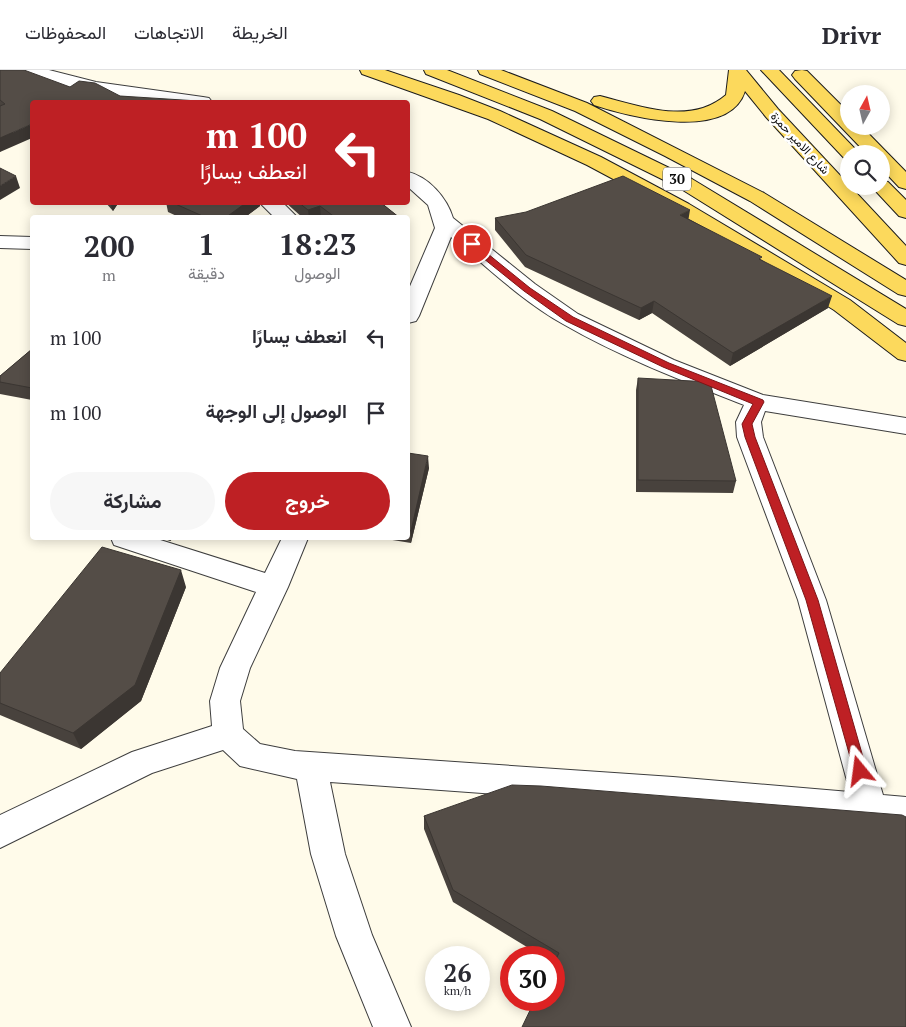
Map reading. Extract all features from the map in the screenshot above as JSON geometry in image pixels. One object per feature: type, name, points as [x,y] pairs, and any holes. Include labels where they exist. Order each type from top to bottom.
[{"type":"main road","points":[[368,70],[486,112],[594,161],[682,208],[842,305],[906,354]]},
{"type":"main road","name":"30","points":[[432,70],[546,115],[684,183],[906,318]]},
{"type":"main road","name":"30","points":[[486,70],[581,107],[672,152],[757,197],[906,289]]},
{"type":"main road","points":[[520,70],[604,103],[639,114],[665,117],[686,117],[707,113],[726,106],[735,96],[737,71]]},
{"type":"main road","name":"شارع الامير حمزة","points":[[769,70],[842,145]]},
{"type":"main road","points":[[796,70],[840,115]]},
{"type":"main road","name":"شارع الامير حمزة","points":[[737,71],[772,113],[906,259]]},
{"type":"main road","points":[[860,135],[870,145]]},
{"type":"main road","points":[[890,166],[906,183]]},
{"type":"main road","points":[[890,195],[906,212]]},
{"type":"street","points":[[32,70],[67,82],[138,95],[184,100]]},
{"type":"street","points":[[410,180],[436,200],[443,213],[445,228],[410,311]]},
{"type":"street","points":[[273,205],[285,215]]},
{"type":"street","points":[[444,221],[527,290],[570,319],[666,365],[759,402],[906,426]]},
{"type":"street","points":[[0,242],[30,243]]},
{"type":"street","points":[[759,402],[750,415],[747,424],[750,437],[812,600],[871,809]]},
{"type":"street","points":[[130,540],[274,587]]},
{"type":"street","points":[[294,540],[235,668],[225,701],[228,735],[251,756],[295,765],[673,792],[906,812]]},
{"type":"street","points":[[0,832],[143,762],[228,735]]},
{"type":"street","points":[[310,766],[328,854],[351,927],[392,1027]]},
{"type":"building","points":[[0,70],[24,70],[70,87],[79,81],[95,83],[120,96],[183,100],[30,100],[30,125],[0,138],[0,106],[5,104],[0,100]]},
{"type":"building","points":[[0,168],[16,176],[0,186]]},
{"type":"building","points":[[623,176],[690,210],[680,215],[762,257],[759,259],[832,296],[733,353],[654,301],[641,308],[526,255],[495,218],[526,212]]},
{"type":"building","points":[[178,205],[243,205],[229,215],[200,215]]},
{"type":"building","points":[[302,205],[384,205],[396,215],[332,215],[320,206],[308,210]]},
{"type":"building","points":[[30,351],[30,388],[0,382],[0,376]]},
{"type":"building","points":[[638,378],[710,382],[736,481],[638,480]]},
{"type":"building","points":[[410,453],[428,456],[410,531]]},
{"type":"building","points":[[102,547],[181,570],[135,685],[73,733],[0,703],[0,673]]},
{"type":"building","points":[[512,785],[902,815],[906,817],[906,1027],[522,1027],[530,1011],[565,1011],[565,946],[547,946],[453,890],[424,816]]},
{"type":"route","points":[[472,244],[527,290],[570,319],[666,365],[759,402],[750,415],[747,424],[750,437],[812,600],[860,771]]}]
